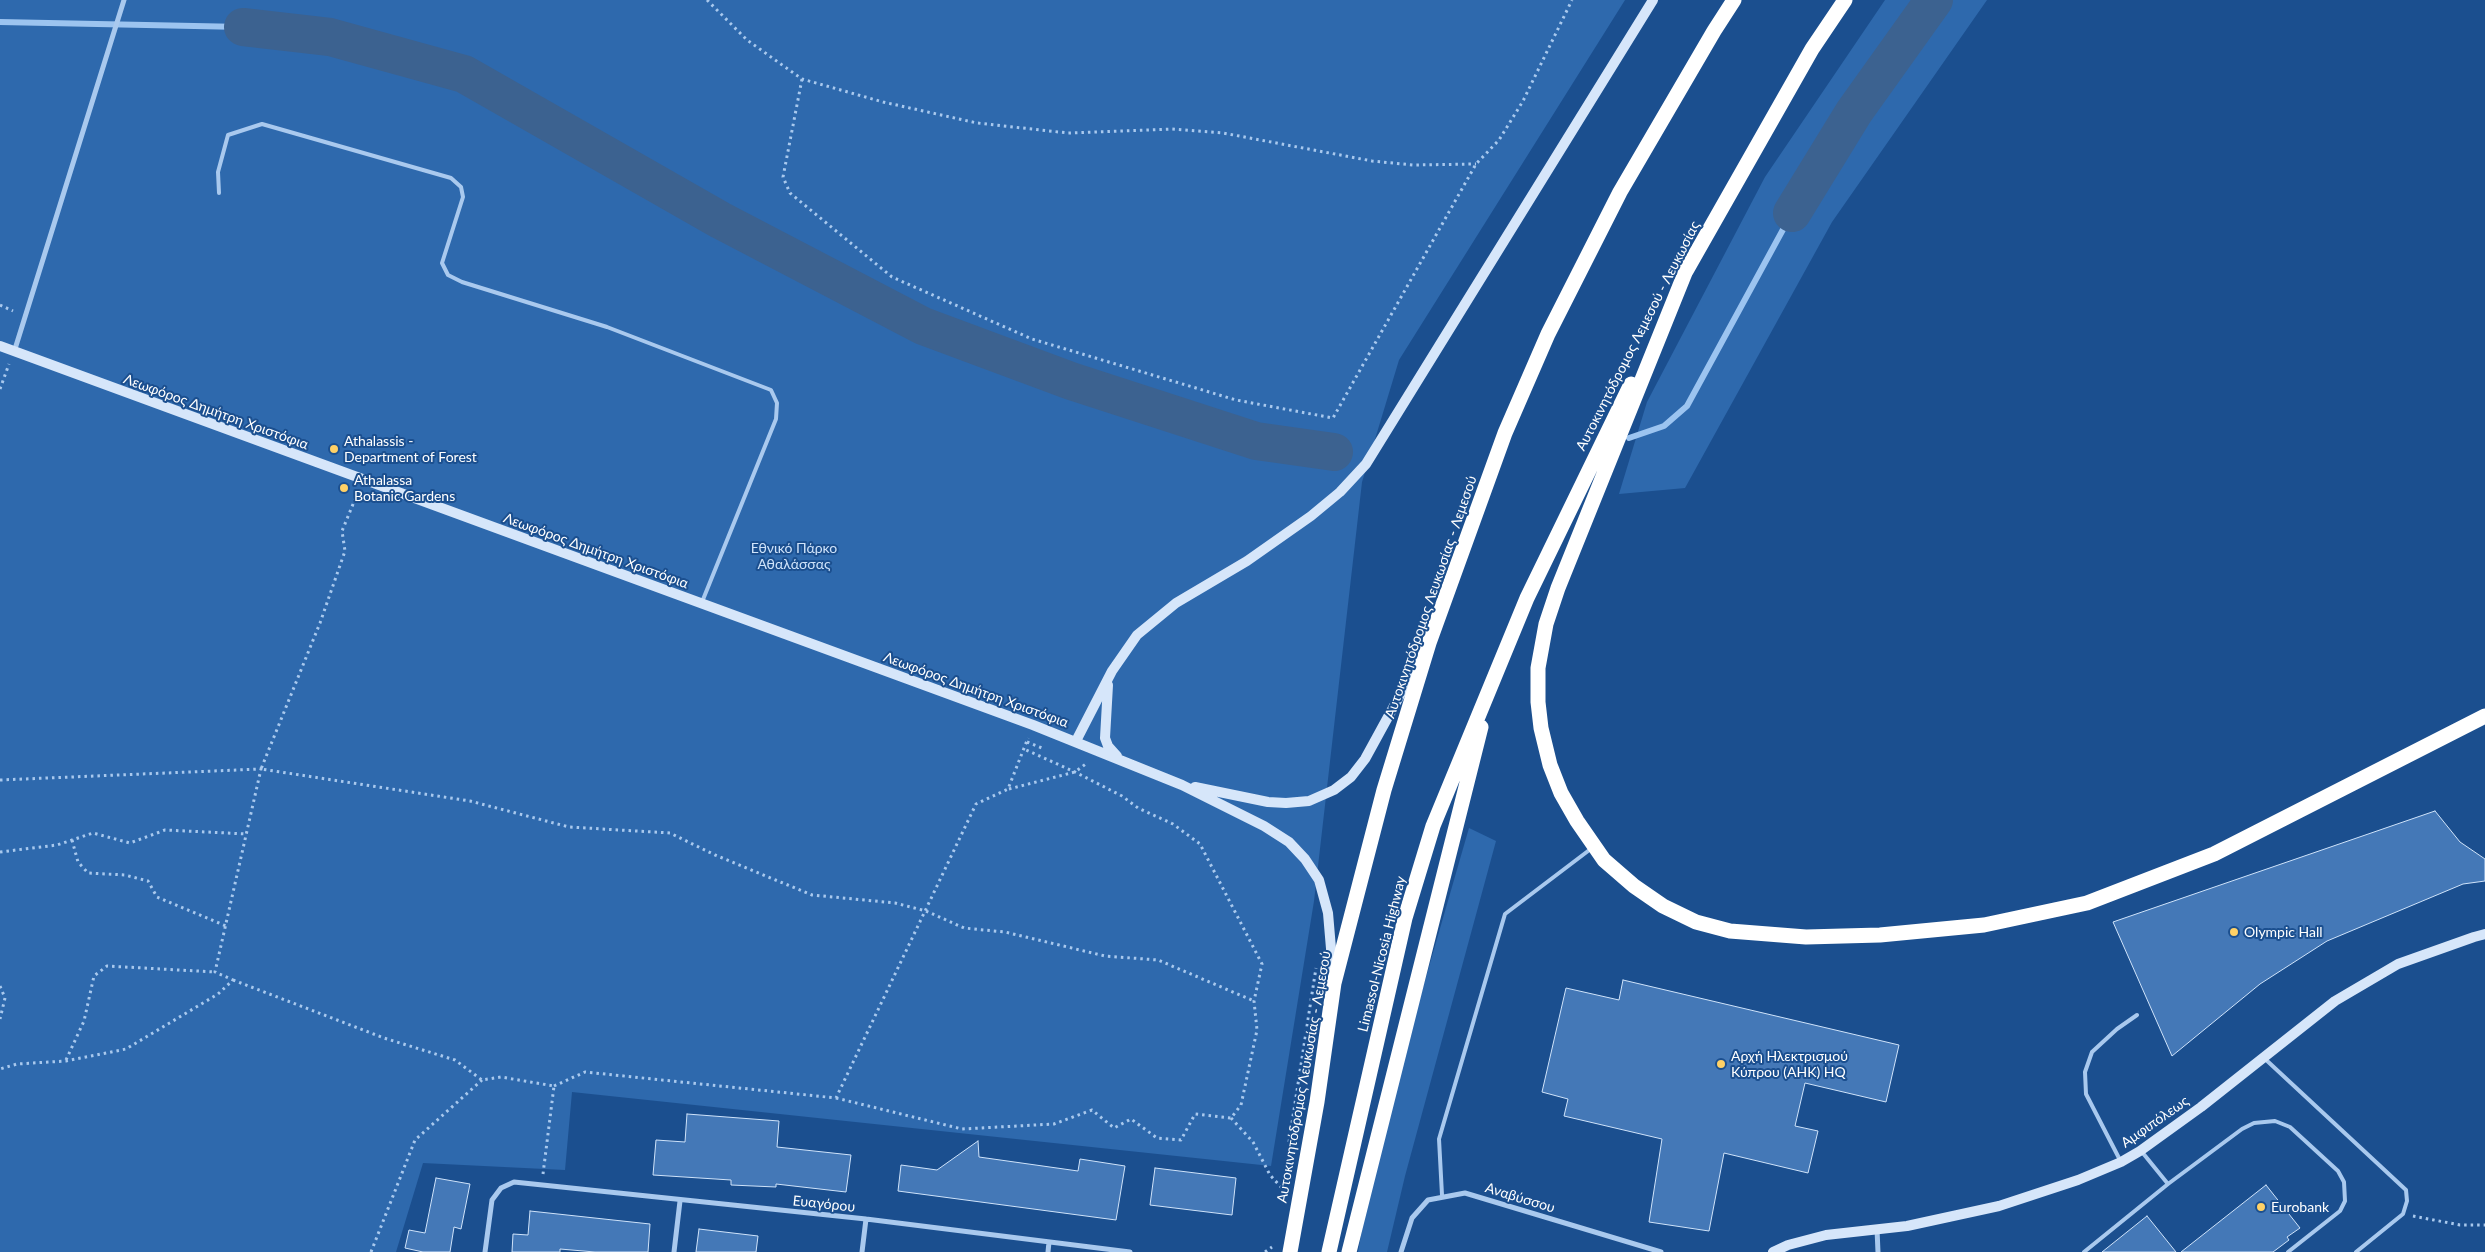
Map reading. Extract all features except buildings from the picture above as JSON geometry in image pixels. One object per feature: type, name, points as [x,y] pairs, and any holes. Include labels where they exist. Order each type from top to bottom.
[{"type":"highway","name":"Αυτοκινητόδρομος Λευκωσίας - Λεμεσού","points":[[1290,1252],[1317,1102],[1334,983],[1384,790],[1429,643],[1505,433],[1548,334],[1620,192],[1714,30],[1734,0]]},
{"type":"highway","name":"Αυτοκινητόδρομος Λεμεσού - Λευκωσίας","points":[[1495,673],[1527,598],[1689,264],[1812,49],[1845,0]]},
{"type":"highway","points":[[1689,264],[1558,588],[1546,624],[1538,668],[1538,702],[1550,765],[1565,800],[1604,860],[1634,886],[1663,906],[1696,922],[1730,932],[1806,938],[1880,936],[1984,925],[2087,903],[2214,854],[2485,716]]},
{"type":"highway","points":[[1349,1252],[1495,673]]},
{"type":"highway","name":"Limassol-Nicosia Highway","points":[[1329,1252],[1404,918],[1433,826],[1495,673]]},
{"type":"main road","points":[[1076,741],[1108,679],[1124,652],[1137,636],[1176,603],[1247,561],[1311,516],[1340,492],[1366,464],[1653,0]]},
{"type":"main road","name":"Λεωφόρος Δημήτρη Χριστόφια","points":[[0,346],[1033,725],[1182,785],[1264,826],[1289,842],[1306,859],[1319,880],[1328,913],[1334,983]]},
{"type":"main road","name":"Λεωφόρος Δημήτρη Χριστόφια","points":[[1182,785],[1268,802],[1286,803],[1309,801],[1334,790],[1350,777],[1365,759],[1429,643]]},
{"type":"main road","points":[[1108,679],[1105,738],[1108,746],[1124,761]]},
{"type":"main road","name":"Αμφιπόλεως","points":[[1773,1252],[1788,1245],[1826,1235],[1907,1226],[1998,1206],[2078,1180],[2121,1162],[2140,1151],[2264,1058],[2335,1001],[2398,964],[2474,936],[2485,934]]},
{"type":"street","points":[[14,350],[124,0]]},
{"type":"street","name":"Ευαγόρου","points":[[485,1252],[492,1200],[501,1188],[514,1182],[866,1220],[1130,1252]]},
{"type":"street","name":"Αναβύσσου","points":[[1401,1252],[1412,1218],[1428,1200],[1465,1193],[1662,1252]]},
{"type":"street","points":[[674,1252],[680,1201]]},
{"type":"street","points":[[862,1252],[866,1220]]},
{"type":"street","points":[[1876,1229],[1878,1252]]},
{"type":"street","points":[[1048,1252],[1050,1242]]},
{"type":"lane","points":[[219,192],[218,172],[228,135],[262,124],[452,178],[461,187],[463,197],[442,263],[448,275],[462,282],[607,327],[771,390],[777,403],[776,419],[702,604]]},
{"type":"lane","points":[[1442,1196],[1439,1139],[1505,914],[1594,847]]},
{"type":"lane","points":[[2121,1162],[2086,1094],[2085,1072],[2092,1052],[2117,1029],[2138,1015]]},
{"type":"lane","points":[[2264,1058],[2406,1190],[2407,1201],[2403,1214],[2356,1252]]},
{"type":"lane","points":[[2084,1252],[2168,1184],[2254,1123],[2275,1121],[2290,1127],[2338,1171],[2344,1182],[2345,1201],[2340,1211],[2288,1252]]},
{"type":"lane","points":[[2140,1151],[2168,1184]]},
{"type":"path","points":[[706,0],[747,40],[802,78],[883,102],[977,123],[1068,133],[1172,129],[1224,132],[1372,161],[1413,165],[1476,164]]},
{"type":"path","points":[[802,78],[783,177],[790,193],[892,277],[1032,339],[1236,400],[1333,418],[1476,164],[1499,140],[1523,101],[1572,0]]},
{"type":"path","points":[[0,389],[14,350]]},
{"type":"path","points":[[216,972],[261,769],[320,623],[345,551],[342,531],[363,480]]},
{"type":"path","points":[[1008,789],[1033,725]]},
{"type":"path","points":[[1027,742],[1044,748]]},
{"type":"path","points":[[1024,749],[1122,796],[1138,808],[1173,824],[1200,844],[1262,964],[1254,1001],[1257,1030],[1241,1105],[1231,1118]]},
{"type":"path","points":[[836,1098],[976,804],[1008,789],[1075,772],[1103,752]]},
{"type":"path","points":[[1078,761],[1095,767]]},
{"type":"path","points":[[0,780],[261,769],[470,801],[569,828],[670,833],[715,855],[812,895],[895,903],[926,911],[964,928],[1005,932],[1105,956],[1158,960],[1254,1001]]},
{"type":"path","points":[[0,852],[57,845],[93,833],[130,843],[165,830],[247,834]]},
{"type":"path","points":[[72,840],[78,862],[88,873],[125,875],[148,881],[157,897],[226,926]]},
{"type":"path","points":[[1291,1132],[1316,964]]},
{"type":"path","points":[[66,1061],[84,1021],[94,976],[108,966],[216,972],[384,1038],[455,1060],[482,1080]]},
{"type":"path","points":[[0,1069],[17,1064],[66,1061],[126,1048],[218,994],[233,980]]},
{"type":"path","points":[[0,986],[4,998],[0,1019]]},
{"type":"path","points":[[371,1252],[415,1140],[482,1080],[502,1077],[554,1086],[585,1072],[836,1098],[962,1129],[1054,1124],[1092,1110],[1114,1128],[1131,1119],[1157,1138],[1182,1140],[1195,1114],[1231,1118],[1253,1142],[1270,1175],[1282,1188]]},
{"type":"path","points":[[542,1184],[554,1086]]},
{"type":"path","points":[[2403,1214],[2460,1225],[2485,1224]]},
{"type":"green space","name":"Εθνικό Πάρκο Αθαλάσσας","points":[[0,0],[1625,0],[1399,360],[1362,482],[1314,901],[1271,1166],[572,1092],[565,1170],[423,1163],[396,1252],[0,1252]]},
{"type":"green space","points":[[1885,0],[1987,0],[1832,222],[1685,488],[1619,494],[1647,402],[1765,177]]},
{"type":"green space","points":[[1469,828],[1496,841],[1405,1176],[1387,1252],[1358,1252],[1370,1184],[1409,1036]]},
{"type":"waterway","points":[[1792,213],[1854,112],[1934,0]]},
{"type":"waterway","points":[[0,22],[243,27]]},
{"type":"waterway","points":[[243,27],[330,37],[464,74],[720,220],[923,326],[1071,381],[1256,441],[1334,452]]},
{"type":"waterway","points":[[1629,438],[1664,426],[1687,406],[1792,213]]},
{"type":"place","name":"Athalassis - Department of Forest","points":[[334,449]]},
{"type":"place","name":"Athalassa Botanic Gardens","points":[[344,488]]},
{"type":"place","name":"Olympic Hall","points":[[2234,932]]},
{"type":"place","name":"Αρχή Ηλεκτρισμού Κύπρου (ΑΗΚ) HQ","points":[[1721,1064]]},
{"type":"place","name":"Eurobank","points":[[2261,1207]]}]
